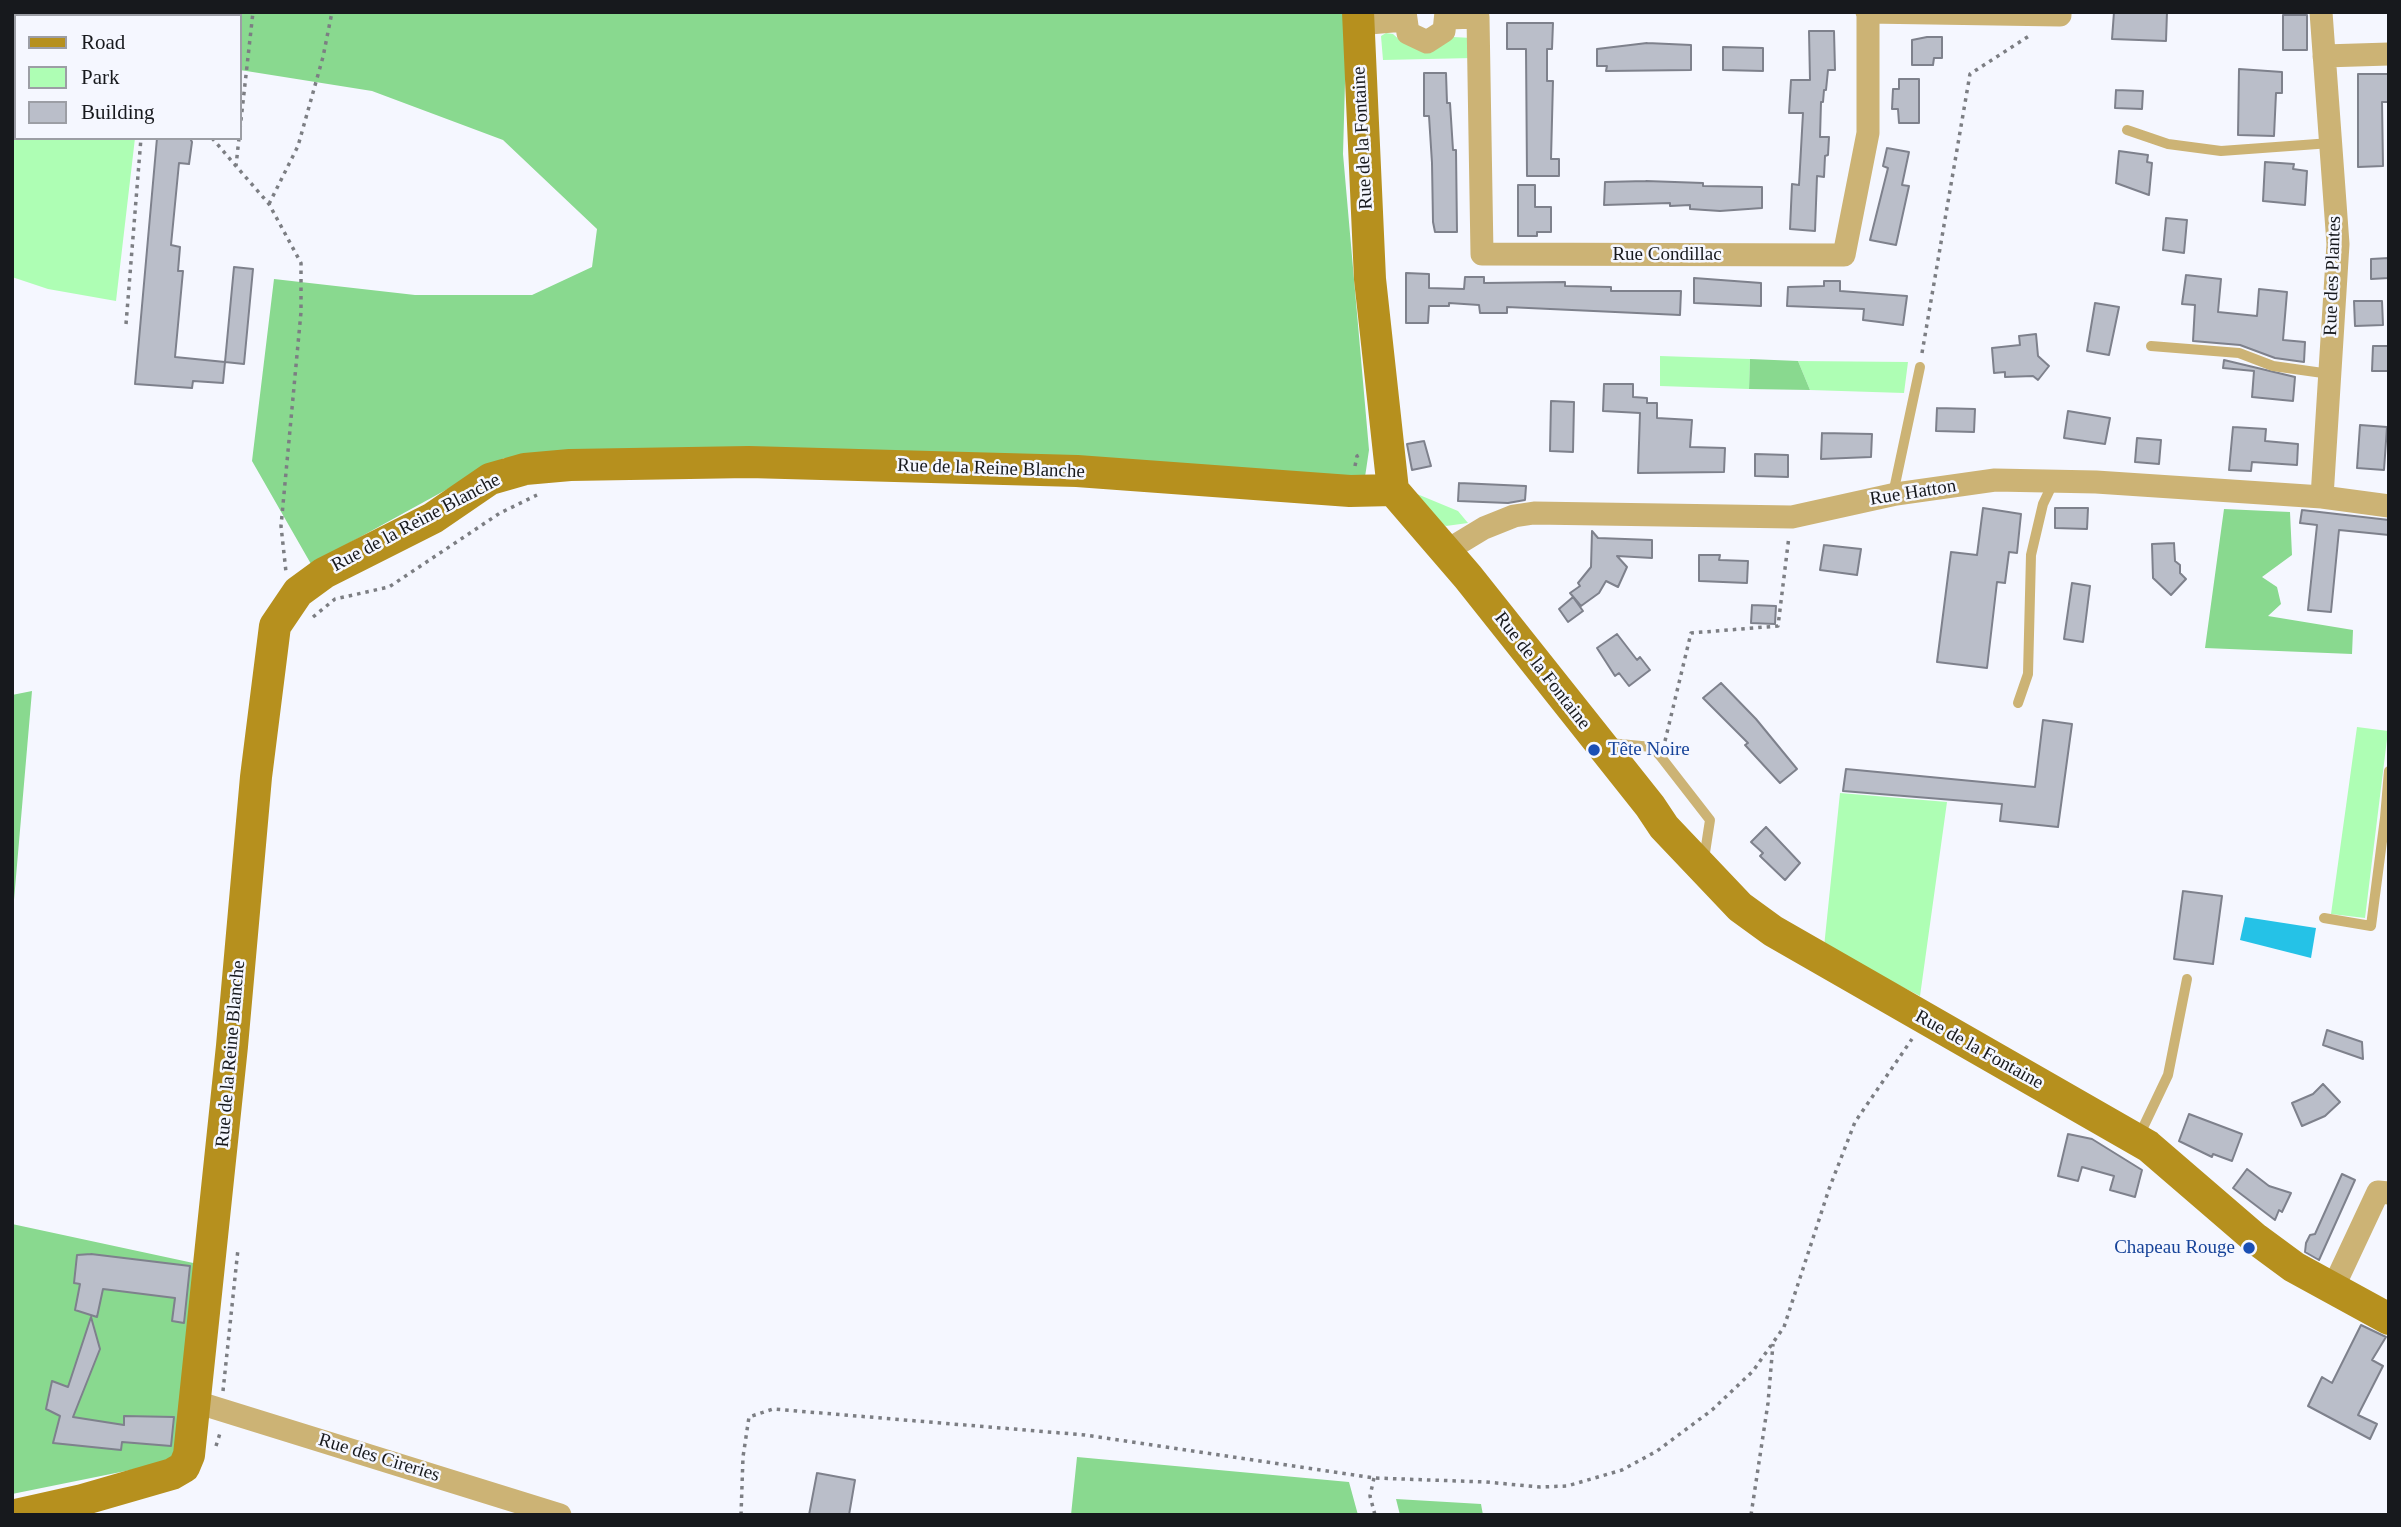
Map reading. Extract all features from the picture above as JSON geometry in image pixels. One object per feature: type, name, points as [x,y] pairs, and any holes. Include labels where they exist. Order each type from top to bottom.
[{"type":"street","points":[[1868,12],[2060,14]]},
{"type":"street","name":"Rue Condillac","points":[[1446,15],[1478,15],[1482,254],[1844,255],[1868,133],[1868,12]]},
{"type":"street","name":"Rue des Plantes","points":[[2321,12],[2338,244],[2322,497]]},
{"type":"street","points":[[1405,16],[1408,33],[1427,42],[1440,37],[1446,15]]},
{"type":"street","name":"Rue de la Fontaine","points":[[1405,16],[1358,18],[1370,279],[1393,490],[1446,551],[1664,827],[1702,871],[1740,907],[1773,931],[2137,1140],[2256,1239],[2294,1267],[2389,1319]]},
{"type":"street","points":[[2324,56],[2389,54]]},
{"type":"street","name":"Rue de la Reine Blanche","points":[[15,1515],[82,1500],[172,1474],[184,1467],[209,1405],[256,777],[275,626],[304,606],[324,573],[433,518],[490,479],[548,467],[796,464],[1077,471],[1369,492],[1393,490]]},
{"type":"street","name":"Rue Hatton","points":[[1446,551],[1484,528],[1514,516],[1534,513],[1792,517],[1893,494],[1995,480],[2322,497],[2389,506]]},
{"type":"street","points":[[2333,1288],[2378,1192],[2389,1193]]},
{"type":"street","name":"Rue des Cireries","points":[[209,1405],[560,1515]]},
{"type":"lane","points":[[2127,130],[2168,144],[2221,151],[2331,143]]},
{"type":"lane","points":[[2151,346],[2239,354],[2273,366],[2330,374]]},
{"type":"lane","points":[[1893,494],[1920,367]]},
{"type":"lane","points":[[2018,703],[2028,674],[2031,555],[2043,504],[2054,481]]},
{"type":"lane","points":[[1599,742],[1652,747],[1661,757],[1710,820],[1702,871]]},
{"type":"lane","points":[[2324,918],[2371,926],[2387,821],[2389,771]]},
{"type":"lane","points":[[2137,1140],[2168,1075],[2187,979]]},
{"type":"path","points":[[242,111],[253,12]]},
{"type":"path","points":[[269,204],[298,146],[323,57],[332,12]]},
{"type":"path","points":[[1920,367],[1970,74],[2060,14]]},
{"type":"path","points":[[126,324],[141,140]]},
{"type":"path","points":[[214,140],[269,204],[301,263],[301,312],[281,526],[285,570],[304,606],[389,587],[500,513],[543,492]]},
{"type":"path","points":[[236,166],[239,140]]},
{"type":"path","points":[[1661,757],[1691,633],[1778,626],[1792,517]]},
{"type":"path","points":[[741,1515],[743,1457],[749,1417],[773,1409],[1085,1434],[1374,1478],[1540,1487],[1567,1486],[1622,1470],[1657,1451],[1712,1410],[1753,1371],[1784,1326],[1829,1189],[1855,1122],[1923,1019]]},
{"type":"path","points":[[215,1449],[220,1437],[209,1405],[238,1245]]},
{"type":"path","points":[[1751,1515],[1768,1404],[1773,1342]]},
{"type":"path","points":[[1374,1478],[1370,1489],[1375,1515]]},
{"type":"green space","points":[[12,12],[90,12],[14,14],[14,140],[135,140],[116,301],[48,289],[12,277]]},
{"type":"green space","points":[[1347,12],[1343,154],[1369,450],[1365,477],[504,458],[311,564],[252,461],[274,279],[415,295],[532,295],[592,267],[597,229],[503,140],[372,91],[242,70],[242,14],[90,14]]},
{"type":"green space","points":[[1386,33],[1393,34],[1403,43],[1453,37],[1472,38],[1473,58],[1383,60],[1381,36]]},
{"type":"green space","points":[[1660,356],[1750,359],[1749,389],[1660,386]]},
{"type":"green space","points":[[1750,359],[1798,361],[1810,390],[1749,389]]},
{"type":"green space","points":[[1798,361],[1908,362],[1904,393],[1810,390]]},
{"type":"green space","points":[[1417,494],[1458,511],[1468,523],[1446,526],[1437,521]]},
{"type":"green space","points":[[2224,509],[2290,512],[2292,555],[2262,577],[2277,587],[2281,604],[2268,616],[2353,630],[2352,654],[2205,648]]},
{"type":"green space","points":[[32,691],[12,923],[12,695]]},
{"type":"green space","points":[[2357,727],[2388,731],[2365,918],[2331,914]]},
{"type":"green space","points":[[1840,793],[1947,802],[1920,996],[1824,947]]},
{"type":"green space","points":[[12,1224],[198,1264],[180,1460],[12,1494]]},
{"type":"green space","points":[[1077,1457],[1349,1482],[1358,1515],[1071,1515]]},
{"type":"green space","points":[[1396,1499],[1481,1504],[1483,1515],[1400,1515]]},
{"type":"water","points":[[2245,917],[2316,928],[2311,958],[2240,940]]},
{"type":"building","points":[[2114,12],[2167,12],[2166,41],[2112,39]]},
{"type":"building","points":[[2283,15],[2307,15],[2307,50],[2283,50]]},
{"type":"building","points":[[1507,23],[1553,23],[1552,49],[1547,49],[1547,81],[1553,81],[1551,159],[1559,159],[1559,176],[1527,176],[1526,49],[1507,49]]},
{"type":"building","points":[[1809,31],[1834,31],[1835,70],[1828,70],[1826,90],[1821,102],[1820,137],[1829,137],[1824,177],[1817,176],[1815,231],[1790,229],[1792,184],[1799,185],[1803,113],[1789,113],[1791,80],[1810,80]]},
{"type":"building","points":[[1942,37],[1942,58],[1934,58],[1933,65],[1912,65],[1912,40]]},
{"type":"building","points":[[1647,43],[1691,45],[1691,70],[1606,71],[1607,66],[1597,66],[1597,49]]},
{"type":"building","points":[[1723,47],[1763,48],[1763,71],[1723,70]]},
{"type":"building","points":[[2239,69],[2282,72],[2282,93],[2276,93],[2274,136],[2238,135]]},
{"type":"building","points":[[1424,73],[1446,73],[1453,150],[1456,150],[1457,232],[1435,232],[1429,116],[1424,116]]},
{"type":"building","points":[[2358,74],[2388,74],[2388,102],[2382,102],[2383,166],[2358,167]]},
{"type":"building","points":[[1899,79],[1919,79],[1919,123],[1899,123],[1898,109],[1892,109],[1893,89],[1899,89]]},
{"type":"building","points":[[2116,90],[2143,91],[2142,109],[2115,108]]},
{"type":"building","points":[[157,140],[191,140],[189,164],[179,163],[171,245],[180,247],[178,271],[183,271],[175,357],[225,362],[223,383],[193,381],[192,388],[135,384]]},
{"type":"building","points":[[1887,148],[1909,152],[1902,185],[1909,186],[1896,245],[1870,240],[1888,168],[1883,166]]},
{"type":"building","points":[[2119,151],[2148,155],[2147,162],[2152,163],[2149,195],[2116,183]]},
{"type":"building","points":[[2265,162],[2294,164],[2293,169],[2307,171],[2305,205],[2263,201]]},
{"type":"building","points":[[1646,181],[1762,187],[1762,208],[1720,211],[1690,209],[1690,205],[1670,206],[1670,203],[1604,205],[1605,182]]},
{"type":"building","points":[[1518,185],[1535,185],[1535,207],[1551,207],[1551,232],[1537,232],[1537,236],[1518,236]]},
{"type":"building","points":[[2166,218],[2187,220],[2184,253],[2163,250]]},
{"type":"building","points":[[2389,258],[2389,278],[2371,279],[2371,259]]},
{"type":"building","points":[[234,267],[253,269],[244,364],[225,362]]},
{"type":"building","points":[[1406,273],[1429,274],[1429,288],[1464,289],[1465,277],[1484,277],[1484,283],[1565,282],[1565,286],[1611,287],[1611,291],[1681,291],[1680,315],[1507,307],[1507,313],[1480,313],[1479,305],[1449,303],[1449,306],[1429,306],[1428,323],[1406,323]]},
{"type":"building","points":[[2186,275],[2221,279],[2218,312],[2257,316],[2259,289],[2287,292],[2283,340],[2305,342],[2304,362],[2275,358],[2240,345],[2193,341],[2195,305],[2182,304]]},
{"type":"building","points":[[1694,278],[1761,283],[1761,306],[1694,303]]},
{"type":"building","points":[[1824,281],[1840,281],[1840,291],[1907,296],[1903,325],[1863,320],[1864,309],[1787,306],[1788,287],[1824,286]]},
{"type":"building","points":[[2354,301],[2382,301],[2383,325],[2355,326]]},
{"type":"building","points":[[2095,303],[2119,307],[2109,355],[2087,351]]},
{"type":"building","points":[[2036,334],[2038,356],[2049,366],[2038,380],[2033,376],[2005,377],[2005,372],[1994,373],[1992,348],[2020,345],[2019,336]]},
{"type":"building","points":[[2373,346],[2389,346],[2389,371],[2372,371]]},
{"type":"building","points":[[2224,360],[2295,377],[2293,401],[2252,397],[2254,371],[2223,368]]},
{"type":"building","points":[[1604,384],[1633,384],[1633,397],[1647,398],[1647,403],[1657,403],[1657,418],[1692,420],[1690,447],[1725,448],[1724,472],[1638,473],[1640,413],[1603,411]]},
{"type":"building","points":[[1551,401],[1574,402],[1573,452],[1550,451]]},
{"type":"building","points":[[1937,408],[1975,409],[1974,432],[1936,431]]},
{"type":"building","points":[[2068,411],[2110,418],[2105,444],[2064,438]]},
{"type":"building","points":[[2360,425],[2387,427],[2384,470],[2357,468]]},
{"type":"building","points":[[2233,427],[2266,429],[2265,441],[2298,444],[2297,465],[2252,462],[2251,471],[2229,470]]},
{"type":"building","points":[[1822,433],[1872,434],[1871,457],[1821,459]]},
{"type":"building","points":[[2137,438],[2161,440],[2159,464],[2135,462]]},
{"type":"building","points":[[1424,441],[1431,466],[1412,470],[1407,444]]},
{"type":"building","points":[[1755,454],[1788,455],[1788,477],[1755,476]]},
{"type":"building","points":[[1459,483],[1526,486],[1525,500],[1508,503],[1458,501]]},
{"type":"building","points":[[1983,508],[2021,514],[2017,553],[2009,552],[2005,583],[1997,582],[1987,668],[1937,662],[1951,552],[1977,555]]},
{"type":"building","points":[[2055,508],[2088,508],[2087,529],[2055,528]]},
{"type":"building","points":[[2302,510],[2389,520],[2389,535],[2339,530],[2331,612],[2308,610],[2317,525],[2300,523]]},
{"type":"building","points":[[1592,531],[1598,538],[1652,540],[1652,558],[1617,556],[1627,567],[1618,587],[1606,581],[1599,593],[1581,606],[1570,593],[1580,586],[1578,583],[1591,567]]},
{"type":"building","points":[[2174,543],[2175,561],[2180,565],[2180,573],[2186,579],[2171,595],[2153,578],[2152,544]]},
{"type":"building","points":[[1824,545],[1861,549],[1857,575],[1820,570]]},
{"type":"building","points":[[1699,555],[1720,555],[1719,560],[1748,561],[1747,583],[1699,581]]},
{"type":"building","points":[[2072,583],[2090,586],[2083,642],[2064,639]]},
{"type":"building","points":[[1573,597],[1583,611],[1568,622],[1559,609]]},
{"type":"building","points":[[1752,605],[1776,606],[1775,624],[1751,623]]},
{"type":"building","points":[[1617,634],[1637,660],[1640,657],[1650,670],[1629,686],[1619,673],[1615,676],[1597,648]]},
{"type":"building","points":[[1721,683],[1756,719],[1797,769],[1780,783],[1745,745],[1748,743],[1703,698]]},
{"type":"building","points":[[2043,720],[2072,724],[2058,827],[2000,821],[2002,804],[1843,791],[1846,769],[2035,787]]},
{"type":"building","points":[[1766,827],[1800,863],[1785,880],[1760,856],[1763,853],[1751,842]]},
{"type":"building","points":[[2183,891],[2222,896],[2213,964],[2174,959]]},
{"type":"building","points":[[2327,1030],[2362,1042],[2363,1059],[2323,1045]]},
{"type":"building","points":[[2323,1084],[2340,1102],[2325,1116],[2302,1126],[2292,1103],[2313,1094]]},
{"type":"building","points":[[2189,1114],[2242,1134],[2232,1161],[2213,1154],[2212,1157],[2179,1141]]},
{"type":"building","points":[[2068,1134],[2092,1139],[2142,1170],[2135,1197],[2110,1190],[2114,1176],[2082,1167],[2078,1181],[2058,1176]]},
{"type":"building","points":[[2247,1169],[2269,1186],[2291,1193],[2275,1220],[2233,1188]]},
{"type":"building","points":[[2342,1174],[2355,1180],[2319,1260],[2305,1252],[2306,1243],[2310,1235],[2315,1234]]},
{"type":"building","points":[[91,1254],[190,1266],[184,1323],[172,1321],[175,1298],[103,1289],[97,1317],[75,1310],[80,1284],[74,1283],[77,1255]]},
{"type":"building","points":[[91,1317],[100,1349],[73,1417],[124,1425],[124,1416],[174,1417],[171,1446],[122,1442],[121,1450],[53,1443],[60,1416],[46,1409],[52,1381],[68,1387]]},
{"type":"building","points":[[2361,1325],[2386,1337],[2372,1360],[2383,1366],[2358,1415],[2377,1424],[2370,1439],[2308,1406],[2322,1377],[2332,1383]]},
{"type":"building","points":[[817,1473],[855,1480],[849,1515],[809,1515]]},
{"type":"place","name":"Tête Noire","points":[[1594,750]]},
{"type":"place","name":"Chapeau Rouge","points":[[2249,1248]]}]
